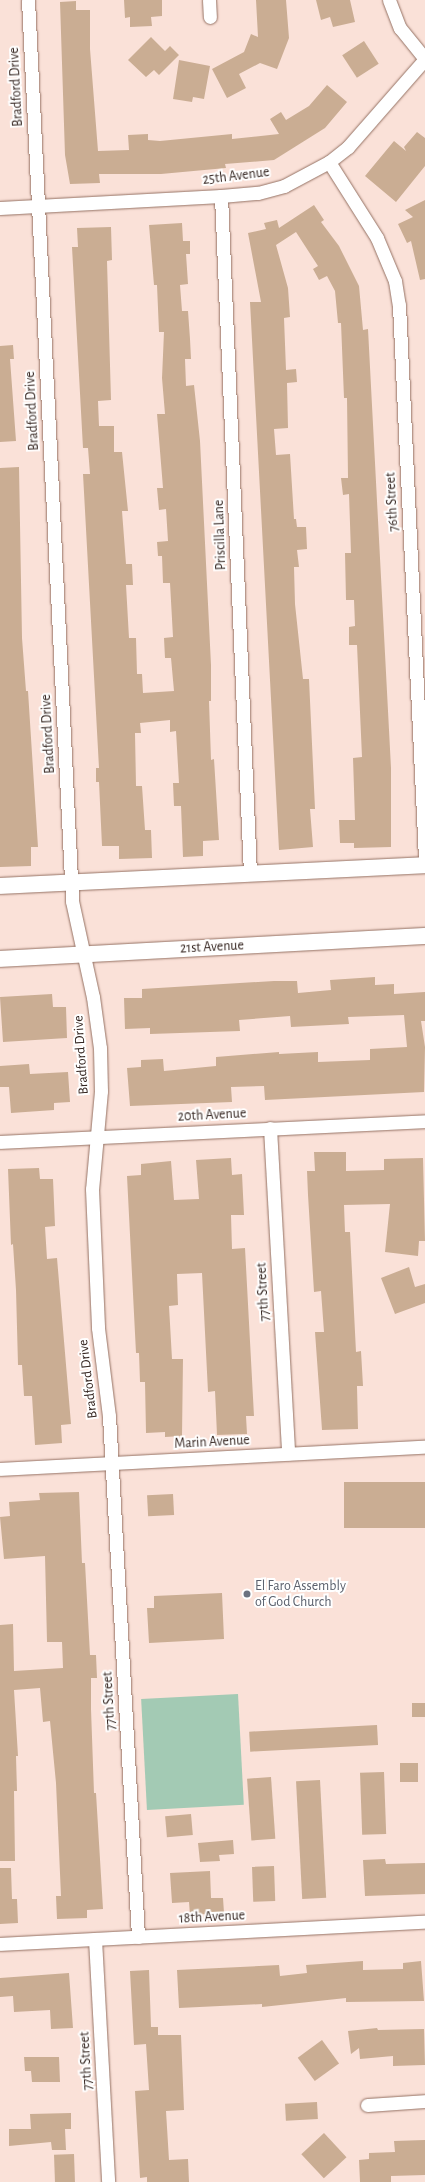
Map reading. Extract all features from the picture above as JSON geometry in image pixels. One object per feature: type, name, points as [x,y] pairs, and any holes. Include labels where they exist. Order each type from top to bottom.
[{"type":"street","name":"Bradford Drive","points":[[28,0],[72,882],[75,922],[84,953],[93,997],[100,1048],[101,1091],[92,1190],[97,1312],[112,1463]]},
{"type":"street","points":[[209,0],[210,17]]},
{"type":"street","points":[[389,0],[400,28],[425,59]]},
{"type":"street","name":"25th Avenue","points":[[0,208],[221,196],[258,193],[284,186],[329,162],[348,146],[425,59]]},
{"type":"street","name":"76th Street","points":[[329,162],[377,238],[395,281],[399,305],[425,858]]},
{"type":"street","name":"Priscilla Lane","points":[[221,196],[250,874]]},
{"type":"street","points":[[0,886],[425,865]]},
{"type":"street","name":"21st Avenue","points":[[0,959],[84,953],[425,936]]},
{"type":"street","name":"20th Avenue","points":[[0,1142],[425,1121]]},
{"type":"street","name":"77th Street","points":[[270,1128],[288,1454]]},
{"type":"street","name":"Marin Avenue","points":[[0,1469],[425,1447]]},
{"type":"street","name":"77th Street","points":[[112,1463],[138,1937]]},
{"type":"street","name":"18th Avenue","points":[[0,1944],[425,1922]]},
{"type":"street","name":"77th Street","points":[[95,1939],[108,2182]]},
{"type":"street","points":[[367,2105],[425,2102]]},
{"type":"green space","points":[[238,1694],[244,1805],[147,1810],[141,1699]]},
{"type":"building","points":[[124,0],[162,0],[162,16],[151,17],[152,26],[130,27],[130,17],[125,18]]},
{"type":"building","points":[[256,0],[286,0],[289,38],[277,69],[260,63],[239,74],[246,88],[227,98],[212,69],[244,52],[251,34],[258,37]]},
{"type":"building","points":[[316,0],[350,0],[355,22],[333,27],[330,17],[321,20]]},
{"type":"building","points":[[76,1],[76,10],[90,10],[90,49],[98,151],[129,150],[128,135],[148,134],[148,140],[160,141],[232,134],[232,139],[279,134],[270,119],[281,112],[286,120],[309,106],[327,85],[347,102],[325,128],[274,160],[225,164],[226,168],[161,174],[99,174],[100,183],[70,184],[65,155],[60,2]]},
{"type":"building","points":[[151,37],[165,51],[170,46],[179,55],[159,75],[154,70],[146,77],[128,60]]},
{"type":"building","points":[[364,41],[379,64],[357,78],[342,55]]},
{"type":"building","points":[[179,60],[210,66],[204,99],[193,97],[192,102],[173,99]]},
{"type":"building","points":[[417,132],[425,138],[425,166],[396,202],[365,176],[394,141],[406,151],[404,147]]},
{"type":"building","points":[[425,200],[425,279],[420,280],[411,241],[407,243],[398,224],[413,217],[405,210]]},
{"type":"building","points":[[314,205],[324,220],[321,222],[339,246],[359,286],[363,330],[368,329],[391,768],[391,847],[354,848],[354,843],[340,843],[339,820],[355,820],[353,758],[362,757],[357,645],[349,645],[349,627],[355,626],[354,600],[346,600],[345,553],[351,553],[349,494],[343,495],[341,478],[348,478],[347,398],[344,398],[341,323],[338,323],[335,291],[327,276],[319,280],[313,269],[318,266],[296,232],[276,245],[288,288],[290,317],[284,318],[286,370],[296,369],[297,382],[287,383],[288,428],[274,429],[276,455],[290,454],[294,519],[296,519],[297,527],[306,527],[307,549],[297,550],[299,567],[294,567],[295,604],[303,679],[309,679],[315,809],[310,809],[313,847],[279,850],[250,302],[261,302],[248,233],[266,229],[264,223],[277,220],[279,228]]},
{"type":"building","points":[[182,223],[183,241],[190,241],[190,254],[186,254],[188,284],[180,285],[182,311],[188,311],[190,339],[191,359],[185,359],[186,386],[194,385],[200,441],[211,665],[211,701],[209,701],[211,760],[214,759],[219,840],[203,841],[203,856],[183,857],[181,806],[174,806],[173,783],[179,783],[176,731],[170,732],[170,720],[140,723],[141,733],[135,733],[136,786],[142,786],[145,830],[151,830],[152,858],[119,859],[119,846],[102,846],[99,782],[96,782],[96,768],[99,768],[83,474],[90,474],[88,448],[83,448],[72,247],[78,247],[77,228],[111,227],[112,260],[107,261],[111,400],[98,401],[99,426],[114,426],[114,452],[122,452],[128,511],[122,511],[126,564],[132,564],[133,585],[126,585],[129,638],[136,638],[137,674],[142,674],[143,693],[174,691],[171,658],[165,658],[164,638],[173,637],[170,583],[163,583],[162,556],[158,556],[157,542],[168,541],[166,509],[159,510],[157,488],[163,488],[157,414],[165,414],[162,378],[164,332],[159,332],[157,285],[154,285],[149,225]]},
{"type":"building","points":[[13,345],[14,359],[10,359],[16,441],[0,442],[0,346]]},
{"type":"building","points":[[19,467],[22,638],[26,691],[28,691],[38,847],[31,847],[31,866],[0,867],[0,468]]},
{"type":"building","points":[[375,977],[375,985],[394,984],[394,994],[425,992],[425,1021],[421,1021],[425,1047],[424,1092],[265,1100],[264,1086],[231,1087],[232,1102],[130,1106],[127,1068],[141,1067],[141,1060],[163,1059],[164,1071],[216,1066],[216,1057],[279,1052],[279,1054],[318,1052],[318,1062],[370,1060],[370,1049],[407,1047],[404,1015],[348,1017],[349,1024],[291,1027],[290,1016],[239,1020],[240,1031],[150,1034],[150,1028],[125,1029],[124,998],[142,998],[142,989],[274,981],[297,981],[298,993],[331,990],[330,980]]},
{"type":"building","points":[[52,994],[53,1007],[66,1007],[67,1038],[3,1042],[0,997]]},
{"type":"building","points":[[29,1064],[30,1074],[68,1072],[70,1102],[54,1103],[54,1110],[11,1113],[9,1087],[0,1087],[0,1066]]},
{"type":"building","points":[[314,1152],[346,1152],[346,1171],[384,1170],[384,1159],[423,1158],[425,1241],[419,1241],[418,1256],[385,1252],[390,1204],[344,1205],[345,1232],[350,1232],[356,1352],[361,1351],[363,1386],[357,1386],[358,1429],[322,1430],[315,1332],[324,1332],[321,1291],[314,1292],[307,1171],[315,1171]]},
{"type":"building","points":[[231,1158],[232,1175],[242,1174],[244,1215],[231,1215],[232,1249],[245,1248],[254,1416],[246,1416],[247,1434],[217,1435],[215,1391],[208,1392],[202,1273],[177,1274],[178,1305],[169,1306],[172,1359],[183,1359],[182,1436],[165,1437],[165,1432],[146,1433],[145,1382],[140,1382],[139,1353],[136,1353],[127,1176],[141,1175],[141,1164],[171,1161],[174,1200],[199,1199],[196,1160]]},
{"type":"building","points":[[39,1168],[40,1179],[53,1179],[55,1226],[45,1227],[47,1259],[57,1258],[71,1424],[61,1425],[62,1443],[35,1445],[32,1396],[24,1396],[22,1365],[18,1365],[16,1290],[13,1244],[11,1245],[8,1169]]},
{"type":"building","points":[[409,1267],[415,1287],[425,1284],[425,1303],[395,1314],[381,1278]]},
{"type":"building","points":[[344,1482],[425,1482],[425,1528],[344,1528]]},
{"type":"building","points":[[79,1492],[82,1563],[85,1563],[90,1655],[96,1655],[97,1678],[91,1678],[91,1709],[94,1793],[96,1793],[103,1909],[87,1910],[87,1918],[57,1919],[56,1896],[61,1896],[56,1783],[50,1721],[43,1722],[40,1688],[14,1690],[18,1756],[16,1756],[17,1791],[14,1791],[15,1861],[0,1861],[0,1625],[13,1624],[14,1671],[63,1668],[62,1642],[47,1642],[45,1556],[4,1559],[0,1517],[10,1516],[9,1502],[40,1500],[39,1493]]},
{"type":"building","points":[[173,1494],[174,1515],[148,1516],[147,1495]]},
{"type":"building","points":[[222,1593],[224,1639],[149,1643],[147,1608],[154,1608],[154,1596]]},
{"type":"building","points":[[412,1703],[425,1703],[425,1717],[412,1717]]},
{"type":"building","points":[[377,1725],[378,1745],[250,1752],[249,1732]]},
{"type":"building","points":[[400,1763],[418,1763],[418,1782],[400,1782]]},
{"type":"building","points":[[384,1772],[386,1834],[362,1835],[360,1773]]},
{"type":"building","points":[[271,1777],[275,1839],[251,1841],[247,1779]]},
{"type":"building","points":[[320,1780],[326,1898],[302,1899],[296,1781]]},
{"type":"building","points":[[191,1814],[193,1835],[167,1837],[165,1816]]},
{"type":"building","points":[[233,1840],[234,1854],[219,1855],[220,1861],[200,1862],[198,1843]]},
{"type":"building","points":[[385,1859],[386,1864],[425,1863],[425,1894],[365,1896],[363,1860]]},
{"type":"building","points":[[274,1866],[275,1901],[253,1902],[252,1867]]},
{"type":"building","points":[[0,1868],[11,1868],[12,1899],[17,1899],[18,1923],[0,1924]]},
{"type":"building","points":[[210,1871],[211,1898],[223,1898],[224,1913],[190,1915],[189,1902],[172,1903],[170,1873]]},
{"type":"building","points":[[363,1961],[363,1970],[403,1969],[403,1963],[421,1961],[424,2001],[346,2002],[346,1998],[262,2007],[262,2004],[179,2008],[177,1970],[279,1965],[280,1976],[307,1973],[306,1965]]},
{"type":"building","points":[[149,1970],[151,2027],[158,2027],[158,2035],[181,2035],[184,2110],[166,2111],[169,2160],[188,2159],[189,2182],[147,2182],[147,2177],[140,2178],[135,2091],[149,2090],[146,2044],[134,2045],[130,1971]]},
{"type":"building","points":[[69,1973],[73,2028],[51,2029],[50,2010],[14,2012],[13,1996],[0,1997],[0,1978]]},
{"type":"building","points":[[377,2028],[378,2030],[424,2029],[425,2065],[393,2066],[393,2056],[360,2059],[359,2048],[351,2054],[348,2031]]},
{"type":"building","points":[[322,2040],[339,2063],[315,2081],[298,2058]]},
{"type":"building","points":[[24,2057],[59,2057],[60,2082],[32,2082],[31,2071],[25,2071]]},
{"type":"building","points":[[317,2102],[318,2119],[286,2121],[285,2104]]},
{"type":"building","points":[[71,2113],[71,2129],[65,2129],[66,2150],[52,2150],[51,2142],[9,2146],[9,2129],[31,2129],[30,2114]]},
{"type":"building","points":[[324,2133],[347,2157],[324,2178],[301,2154]]},
{"type":"building","points":[[425,2140],[425,2175],[391,2176],[391,2182],[360,2182],[359,2160],[369,2159],[369,2153],[395,2152],[394,2141]]},
{"type":"building","points":[[74,2154],[75,2182],[55,2182],[54,2155]]},
{"type":"place","name":"El Faro Assembly of God Church","points":[[247,1594]]}]
